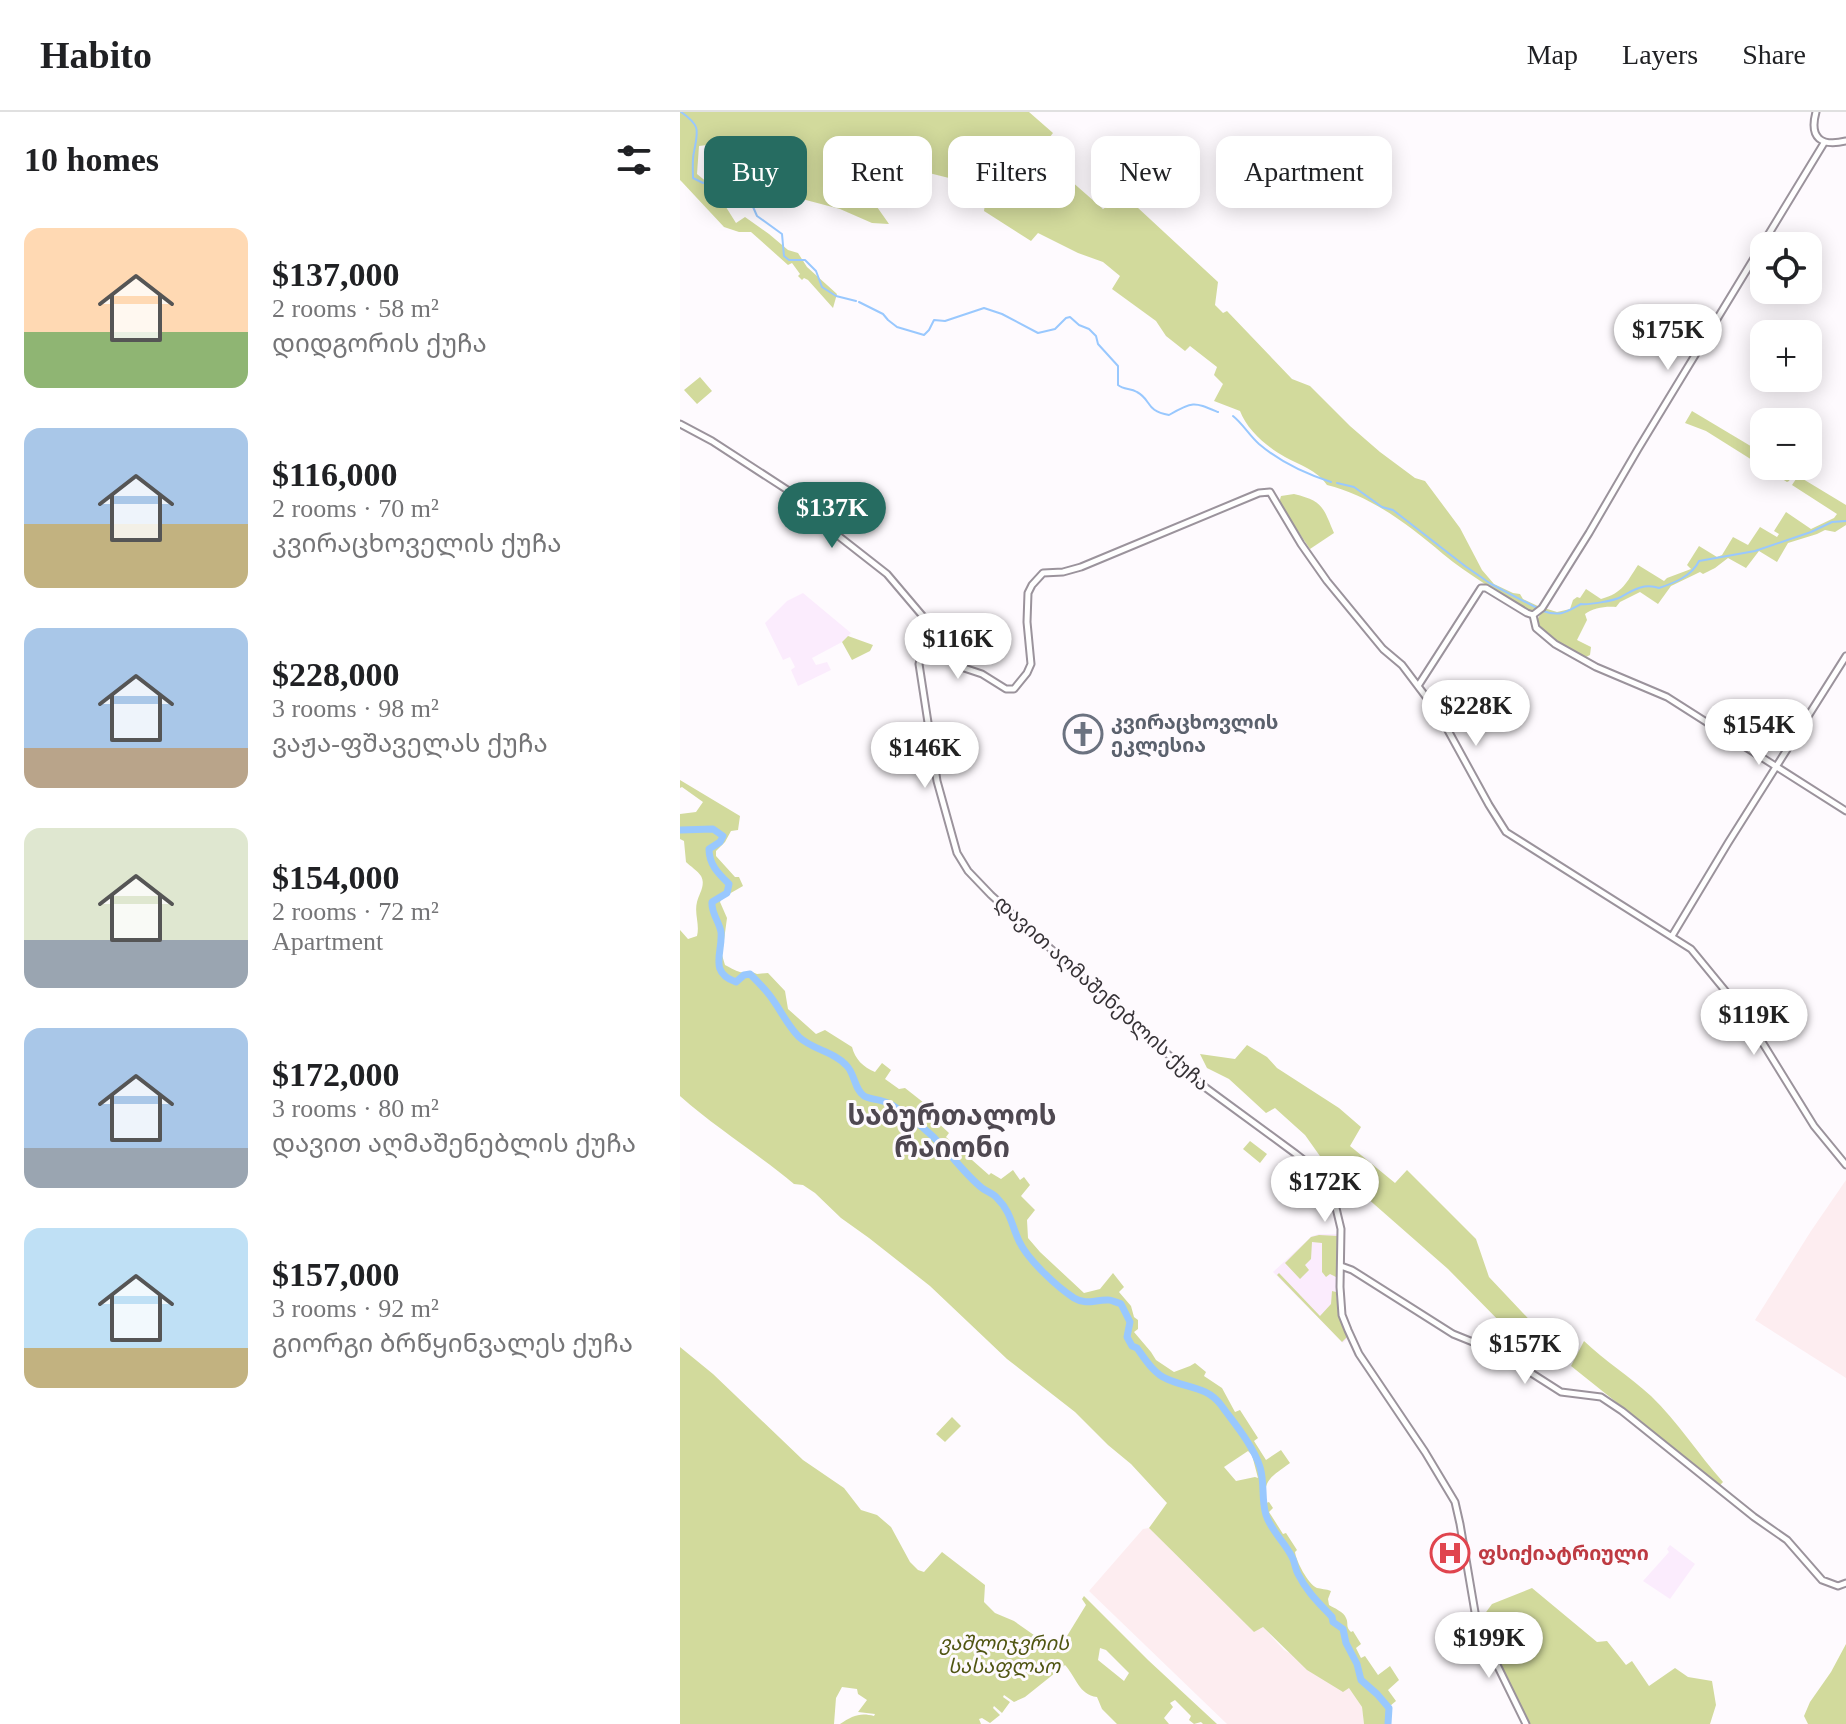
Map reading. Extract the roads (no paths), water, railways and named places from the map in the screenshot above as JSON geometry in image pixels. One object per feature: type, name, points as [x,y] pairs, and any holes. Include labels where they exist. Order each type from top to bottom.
[{"type":"street","points":[[1816,112],[1813,129],[1824,143],[1846,141]]},
{"type":"street","points":[[1824,143],[1589,533],[1538,612],[1536,628],[1555,644],[1596,667],[1667,697],[1846,811]]},
{"type":"street","points":[[680,424],[782,486],[804,509],[879,566],[926,620],[924,642],[939,647],[961,667],[982,674],[1006,689],[1014,689],[1031,664],[1028,593],[1036,578],[1043,573],[1081,567],[1259,493],[1270,492],[1327,581],[1383,649],[1402,665],[1439,714],[1506,832],[1691,949],[1731,996],[1814,1126],[1846,1165]]},
{"type":"street","points":[[1418,686],[1479,590],[1484,587],[1538,612]]},
{"type":"street","name":"დავით აღმაშენებლის ქუჩა","points":[[924,642],[919,664],[937,781],[957,853],[968,871],[1193,1077],[1314,1168],[1324,1180],[1341,1229],[1342,1315],[1359,1354],[1455,1502],[1477,1624],[1526,1724]]},
{"type":"street","points":[[1672,936],[1846,656]]},
{"type":"street","points":[[1341,1266],[1453,1334],[1500,1353],[1561,1392],[1601,1397],[1787,1540],[1822,1580],[1838,1586],[1846,1583]]},
{"type":"waterway","points":[[681,112],[696,129],[693,178],[703,183],[720,177],[742,191],[757,216],[782,234],[784,256],[789,260],[805,260],[816,271],[822,287],[836,296],[856,301]]},
{"type":"waterway","points":[[859,302],[883,314],[897,327],[924,335],[934,320],[945,321],[984,308],[1038,333],[1055,329],[1070,317],[1096,336],[1098,344],[1118,366],[1118,385],[1142,395],[1156,411],[1169,415],[1194,404],[1218,412]]},
{"type":"waterway","points":[[1233,416],[1275,456],[1331,482]]},
{"type":"waterway","points":[[1337,483],[1354,487],[1382,507],[1393,510],[1491,584],[1537,608]]},
{"type":"waterway","points":[[1543,611],[1563,613],[1581,604],[1617,598],[1639,588],[1659,588],[1687,575],[1699,561],[1755,551],[1832,522],[1846,521]]},
{"type":"waterway","points":[[680,830],[713,829],[723,836],[709,849],[718,873],[729,884],[727,893],[712,902],[721,932],[719,967],[722,973],[736,982],[750,974],[771,997],[799,1037],[846,1065],[864,1096],[892,1105],[932,1136],[972,1179],[1002,1203],[1023,1248],[1059,1287],[1079,1300],[1109,1300],[1121,1304],[1130,1322],[1127,1337],[1158,1374],[1203,1391],[1221,1405],[1257,1459],[1268,1521],[1293,1559],[1305,1586],[1333,1622],[1343,1629],[1361,1680],[1389,1708],[1388,1724]]},
{"type":"place","name":"კვირაცხოვლის ეკლესია","points":[[1083,734]]},
{"type":"place","name":"ფსიქიატრიული","points":[[1450,1553]]},
{"type":"district","name":"საბურთალოს რაიონი","points":[[952,1131]]},
{"type":"park label","name":"ვაშლიჯვრის სასაფლაო","points":[[1004,1654]]}]
